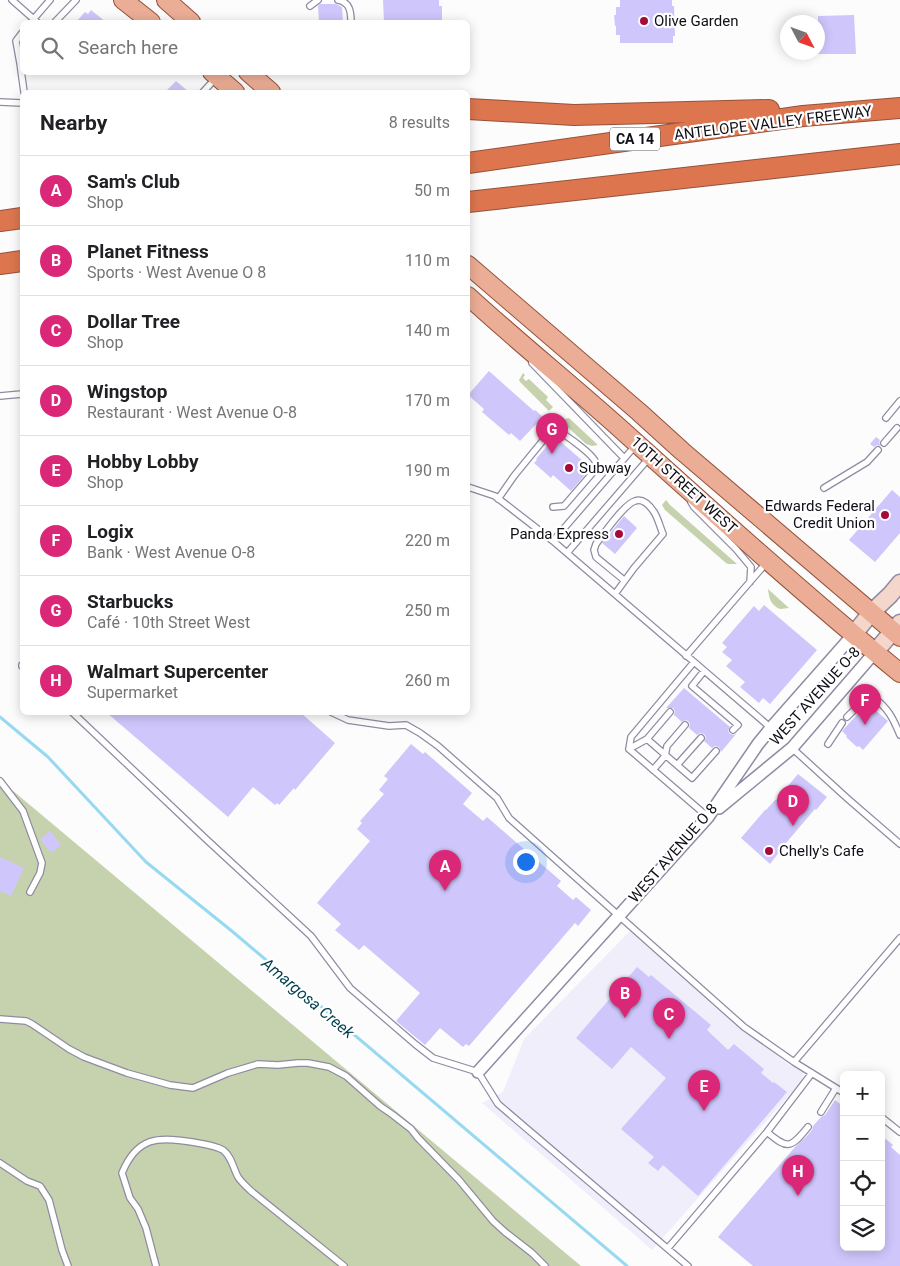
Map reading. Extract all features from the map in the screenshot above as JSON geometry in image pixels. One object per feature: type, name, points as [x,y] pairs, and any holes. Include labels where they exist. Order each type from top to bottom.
[{"type":"highway","name":"ANTELOPE VALLEY FREEWAY","points":[[470,163],[803,116],[900,108]]},
{"type":"highway","points":[[470,109],[574,115],[768,110],[803,116]]},
{"type":"highway","points":[[470,202],[900,154]]},
{"type":"highway","points":[[0,221],[20,218]]},
{"type":"highway","points":[[0,264],[20,261]]},
{"type":"main road","points":[[123,0],[148,20]]},
{"type":"main road","points":[[166,0],[190,20]]},
{"type":"main road","points":[[214,75],[233,90]]},
{"type":"main road","points":[[251,75],[269,90]]},
{"type":"main road","name":"10TH STREET WEST","points":[[470,267],[871,613],[898,630]]},
{"type":"main road","name":"10TH STREET WEST","points":[[470,298],[768,560],[900,673]]},
{"type":"main road","points":[[637,444],[661,432]]},
{"type":"main road","points":[[650,456],[661,432]]},
{"type":"street","name":"WEST AVENUE O 8","points":[[478,1072],[708,817],[770,728],[854,635],[871,613],[900,583]]},
{"type":"street","points":[[875,652],[898,630]]},
{"type":"street","name":"WEST AVENUE O-8","points":[[708,817],[792,748],[875,652]]},
{"type":"lane","points":[[12,0],[33,20]]},
{"type":"lane","points":[[35,20],[50,0]]},
{"type":"lane","points":[[58,20],[76,0]]},
{"type":"lane","points":[[310,6],[318,0]]},
{"type":"lane","points":[[338,0],[344,1],[349,6],[351,20]]},
{"type":"lane","points":[[20,36],[16,41],[20,58]]},
{"type":"lane","points":[[22,75],[24,90]]},
{"type":"lane","points":[[205,90],[214,75]]},
{"type":"lane","points":[[0,102],[20,104]]},
{"type":"lane","points":[[491,317],[522,352]]},
{"type":"lane","points":[[528,359],[624,458]]},
{"type":"lane","points":[[0,396],[20,394]]},
{"type":"lane","points":[[886,418],[900,401]]},
{"type":"lane","points":[[884,444],[897,428]]},
{"type":"lane","points":[[498,499],[545,438],[558,431],[566,434],[594,459],[597,466],[564,506],[553,507]]},
{"type":"lane","points":[[553,541],[637,444]]},
{"type":"lane","points":[[824,488],[867,462],[878,450]]},
{"type":"lane","points":[[567,553],[650,456]]},
{"type":"lane","points":[[677,480],[694,507],[752,567],[750,582]]},
{"type":"lane","points":[[470,488],[498,499],[553,541],[770,728]]},
{"type":"lane","points":[[615,594],[624,580],[663,534],[654,512],[647,504],[641,501],[635,501],[627,506],[596,544],[594,550],[596,557],[624,580]]},
{"type":"lane","points":[[686,656],[768,560]]},
{"type":"lane","points":[[629,749],[631,737],[694,662]]},
{"type":"lane","points":[[704,671],[690,688],[721,714],[738,725],[733,730]]},
{"type":"lane","points":[[847,717],[864,700],[873,698],[884,706],[900,735]]},
{"type":"lane","points":[[629,749],[647,739],[670,712]]},
{"type":"lane","points":[[75,715],[311,936],[350,988],[414,1044],[433,1058],[478,1072],[498,1104],[688,1266]]},
{"type":"lane","points":[[337,715],[348,720],[389,726],[406,725],[428,739],[497,798],[509,818],[744,1027],[794,1062],[840,1090]]},
{"type":"lane","points":[[828,744],[842,723]]},
{"type":"lane","points":[[653,770],[665,756],[667,746],[685,724]]},
{"type":"lane","points":[[677,765],[700,738]]},
{"type":"lane","points":[[647,739],[692,778],[716,751]]},
{"type":"lane","points":[[792,748],[848,800],[900,844]]},
{"type":"lane","points":[[629,749],[708,817]]},
{"type":"lane","points":[[0,780],[23,811],[42,863],[40,873],[30,892]]},
{"type":"lane","points":[[794,1062],[900,938]]},
{"type":"lane","points":[[0,1019],[26,1021],[84,1057],[127,1073],[170,1085],[192,1088],[228,1073],[258,1064],[308,1063],[329,1066],[346,1076],[380,1106],[411,1129],[459,1180],[493,1220],[545,1266]]},
{"type":"lane","points":[[668,1248],[766,1132],[812,1073]]},
{"type":"lane","points":[[821,1112],[836,1088]]},
{"type":"lane","points":[[885,1120],[900,1132]]},
{"type":"lane","points":[[766,1132],[779,1142],[788,1144],[796,1142],[808,1127]]},
{"type":"lane","points":[[156,1266],[146,1228],[138,1209],[130,1198],[122,1173],[126,1164],[139,1148],[148,1142],[159,1139],[213,1146],[223,1151],[233,1163],[237,1176],[251,1191],[344,1266]]},
{"type":"lane","points":[[0,1163],[27,1181],[40,1186],[46,1194],[68,1266]]},
{"type":"shaded area","points":[[631,930],[786,1063],[804,1072],[801,1082],[652,1250],[482,1103],[503,1092],[524,1039]]},
{"type":"green space","points":[[523,373],[525,375],[523,378],[526,381],[529,379],[548,397],[546,400],[553,407],[549,411],[520,382],[519,380]]},
{"type":"green space","points":[[569,418],[598,445],[586,444],[560,420]]},
{"type":"green space","points":[[666,500],[737,564],[726,563],[665,510],[662,505]]},
{"type":"green space","points":[[768,589],[789,608],[780,609],[774,606]]},
{"type":"green space","points":[[0,780],[581,1266],[0,1266]]},
{"type":"building","points":[[383,0],[439,0],[439,6],[442,6],[442,20],[384,20]]},
{"type":"building","name":"Olive Garden","points":[[620,0],[672,0],[675,36],[673,36],[673,43],[620,43],[620,35],[616,35],[614,15],[616,15],[616,7],[620,7]]},
{"type":"building","points":[[320,4],[336,4],[342,7],[343,20],[319,20],[318,6]]},
{"type":"building","points":[[91,10],[104,20],[78,20],[85,12],[88,14]]},
{"type":"building","points":[[854,15],[856,54],[825,54],[825,16]]},
{"type":"building","points":[[176,81],[187,90],[167,90]]},
{"type":"building","points":[[489,371],[543,417],[520,441],[511,433],[509,435],[482,412],[484,409],[470,397],[470,393]]},
{"type":"building","points":[[555,437],[591,468],[571,491],[553,475],[551,478],[534,463],[550,440]]},
{"type":"building","points":[[876,437],[880,440],[881,446],[877,445],[874,447],[870,444]]},
{"type":"building","name":"Edwards Federal Credit Union","points":[[892,490],[900,497],[900,533],[875,562],[849,540]]},
{"type":"building","name":"Panda Express","points":[[624,516],[637,528],[615,554],[602,543]]},
{"type":"building","points":[[764,605],[817,650],[770,704],[763,698],[759,703],[740,687],[745,682],[726,666],[732,660],[722,652],[727,647],[722,643],[754,606],[759,611]]},
{"type":"building","points":[[684,688],[730,727],[728,731],[730,734],[734,735],[737,733],[721,752],[719,747],[715,746],[712,748],[704,741],[706,737],[704,734],[700,733],[697,735],[689,728],[690,724],[688,721],[682,722],[674,715],[675,711],[673,708],[666,708]]},
{"type":"building","points":[[867,704],[888,721],[863,750],[859,746],[857,747],[842,731]]},
{"type":"building","points":[[109,715],[303,715],[335,743],[295,790],[294,788],[279,805],[277,803],[275,805],[253,787],[228,817]]},
{"type":"building","points":[[411,744],[423,754],[425,752],[472,793],[463,804],[483,821],[487,817],[561,881],[557,886],[573,900],[576,897],[591,910],[578,926],[575,923],[469,1046],[466,1044],[463,1047],[440,1028],[425,1045],[396,1021],[420,993],[364,945],[359,950],[335,930],[341,924],[317,903],[370,841],[357,829],[362,823],[360,821],[384,794],[379,790],[388,779],[384,776]]},
{"type":"building","points":[[798,774],[827,797],[770,864],[741,838]]},
{"type":"building","points":[[50,831],[61,845],[51,853],[40,839]]},
{"type":"building","points":[[0,857],[24,868],[11,896],[0,891]]},
{"type":"building","points":[[637,967],[649,977],[651,975],[711,1025],[707,1030],[728,1050],[734,1044],[764,1069],[761,1073],[787,1092],[698,1196],[663,1165],[658,1171],[648,1163],[654,1157],[621,1129],[666,1078],[631,1047],[612,1069],[576,1038]]},
{"type":"building","points":[[835,1100],[840,1104],[840,1251],[885,1251],[885,1138],[900,1155],[900,1266],[753,1266],[718,1237],[795,1147],[812,1130],[813,1126],[825,1115]]},
{"type":"waterway","name":"Amargosa Creek","points":[[0,717],[48,757],[146,862],[233,932],[627,1266]]},
{"type":"place","name":"Olive Garden","points":[[644,21]]},
{"type":"place","name":"Starbucks","points":[[552,454]]},
{"type":"place","name":"Subway","points":[[569,468]]},
{"type":"place","name":"Edwards Federal Credit Union","points":[[885,515]]},
{"type":"place","name":"Panda Express","points":[[619,534]]},
{"type":"place","name":"Logix","points":[[865,725]]},
{"type":"place","name":"Wingstop","points":[[793,826]]},
{"type":"place","name":"Chelly's Cafe","points":[[769,851]]},
{"type":"place","name":"Sam's Club","points":[[445,891]]},
{"type":"place","name":"Planet Fitness","points":[[625,1018]]},
{"type":"place","name":"Dollar Tree","points":[[669,1039]]},
{"type":"place","name":"Hobby Lobby","points":[[704,1111]]},
{"type":"place","name":"Walmart Supercenter","points":[[798,1196]]}]
